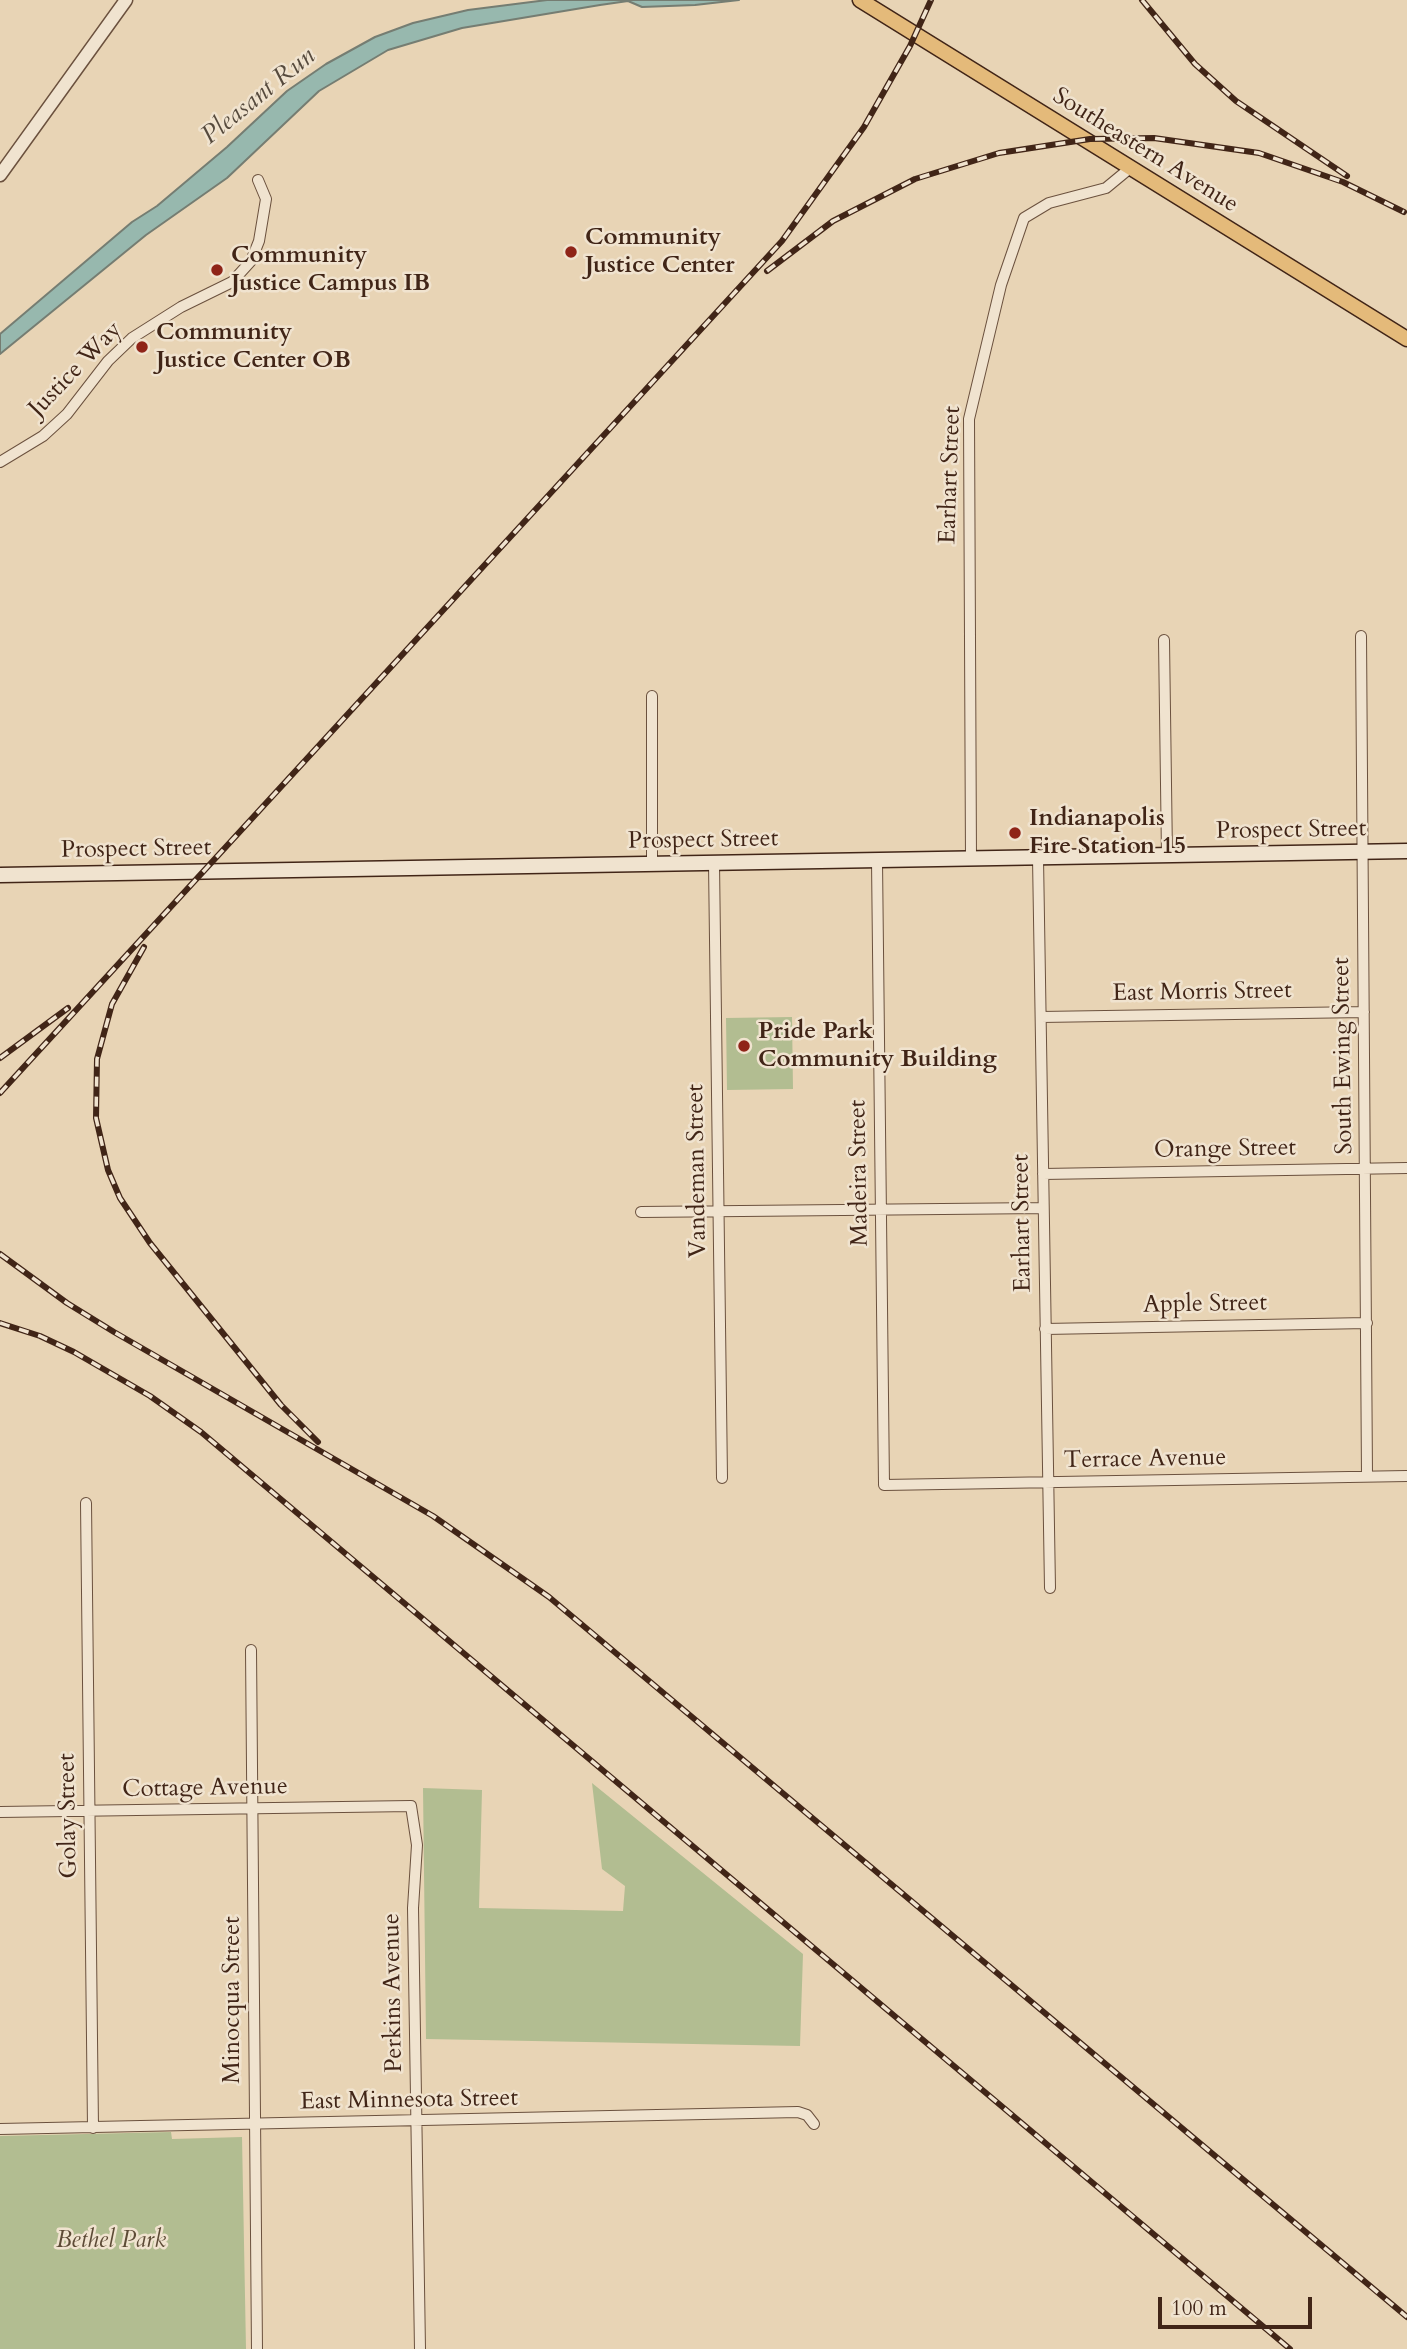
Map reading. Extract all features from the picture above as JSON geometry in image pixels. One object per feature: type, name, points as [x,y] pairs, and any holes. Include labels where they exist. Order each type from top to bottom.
[{"type":"main road","name":"Southeastern Avenue","points":[[860,0],[1407,339]]},
{"type":"main road","name":"Prospect Street","points":[[0,875],[1407,851]]},
{"type":"street","points":[[0,175],[126,0]]},
{"type":"street","name":"Earhart Street","points":[[971,859],[969,419],[1001,285],[1024,218],[1049,203],[1106,188],[1129,169]]},
{"type":"street","name":"Justice Way","points":[[0,462],[43,436],[67,414],[108,361],[132,338],[181,307],[232,282],[251,261],[259,241],[267,199],[258,180]]},
{"type":"street","name":"South Ewing Street","points":[[1361,636],[1367,1476]]},
{"type":"street","points":[[1164,640],[1167,856]]},
{"type":"street","points":[[652,696],[652,864]]},
{"type":"street","name":"Earhart Street","points":[[1038,858],[1050,1588]]},
{"type":"street","name":"Madeira Street","points":[[877,861],[884,1485]]},
{"type":"street","name":"Vandeman Street","points":[[714,863],[722,1478]]},
{"type":"street","name":"East Morris Street","points":[[1041,1017],[1364,1012]]},
{"type":"street","name":"Orange Street","points":[[1043,1174],[1407,1168]]},
{"type":"street","points":[[641,1212],[1043,1208]]},
{"type":"street","name":"Apple Street","points":[[1045,1329],[1367,1323]]},
{"type":"street","name":"Terrace Avenue","points":[[884,1485],[1407,1476]]},
{"type":"street","name":"Golay Street","points":[[86,1503],[93,2128]]},
{"type":"street","name":"Minocqua Street","points":[[251,1650],[257,2349]]},
{"type":"street","name":"Cottage Avenue","points":[[0,1812],[90,1813],[411,1806]]},
{"type":"street","name":"Perkins Avenue","points":[[411,1806],[417,1845],[413,1908],[420,2349]]},
{"type":"street","name":"East Minnesota Street","points":[[0,2129],[798,2112],[807,2115],[814,2124]]},
{"type":"green space","points":[[792,1017],[793,1089],[727,1090],[726,1018]]},
{"type":"green space","points":[[592,1783],[803,1954],[800,2046],[426,2039],[423,1788],[482,1790],[479,1908],[623,1911],[625,1886],[602,1869]]},
{"type":"green space","name":"Bethel Park","points":[[171,2132],[172,2139],[242,2137],[246,2349],[0,2349],[0,2136]]},
{"type":"water","name":"Pleasant Run","points":[[547,0],[739,0],[642,7],[628,1],[462,28],[388,50],[319,91],[227,178],[146,235],[0,354],[0,334],[132,222],[157,206],[227,147],[287,91],[326,64],[375,37],[413,23],[468,10]]},
{"type":"railway","points":[[0,1093],[782,241],[864,127],[910,46],[931,0]]},
{"type":"railway","points":[[1142,0],[1195,64],[1236,101],[1347,176]]},
{"type":"railway","points":[[767,271],[833,221],[915,179],[999,153],[1090,139],[1154,138],[1259,153],[1343,182],[1404,212]]},
{"type":"railway","points":[[144,947],[112,1004],[97,1059],[96,1118],[108,1170],[120,1198],[150,1243],[281,1405],[318,1442]]},
{"type":"railway","points":[[0,1058],[68,1008]]},
{"type":"railway","points":[[0,1254],[67,1303],[114,1332],[433,1516],[549,1597],[1407,2317]]},
{"type":"railway","points":[[0,1323],[40,1336],[74,1352],[150,1396],[201,1432],[1290,2349]]},
{"type":"place","name":"Community Justice Center","points":[[571,252]]},
{"type":"place","name":"Community Justice Campus IB","points":[[217,270]]},
{"type":"place","name":"Community Justice Center OB","points":[[142,347]]},
{"type":"place","name":"Indianapolis Fire Station 15","points":[[1015,833]]},
{"type":"place","name":"Pride Park Community Building","points":[[744,1046]]}]
